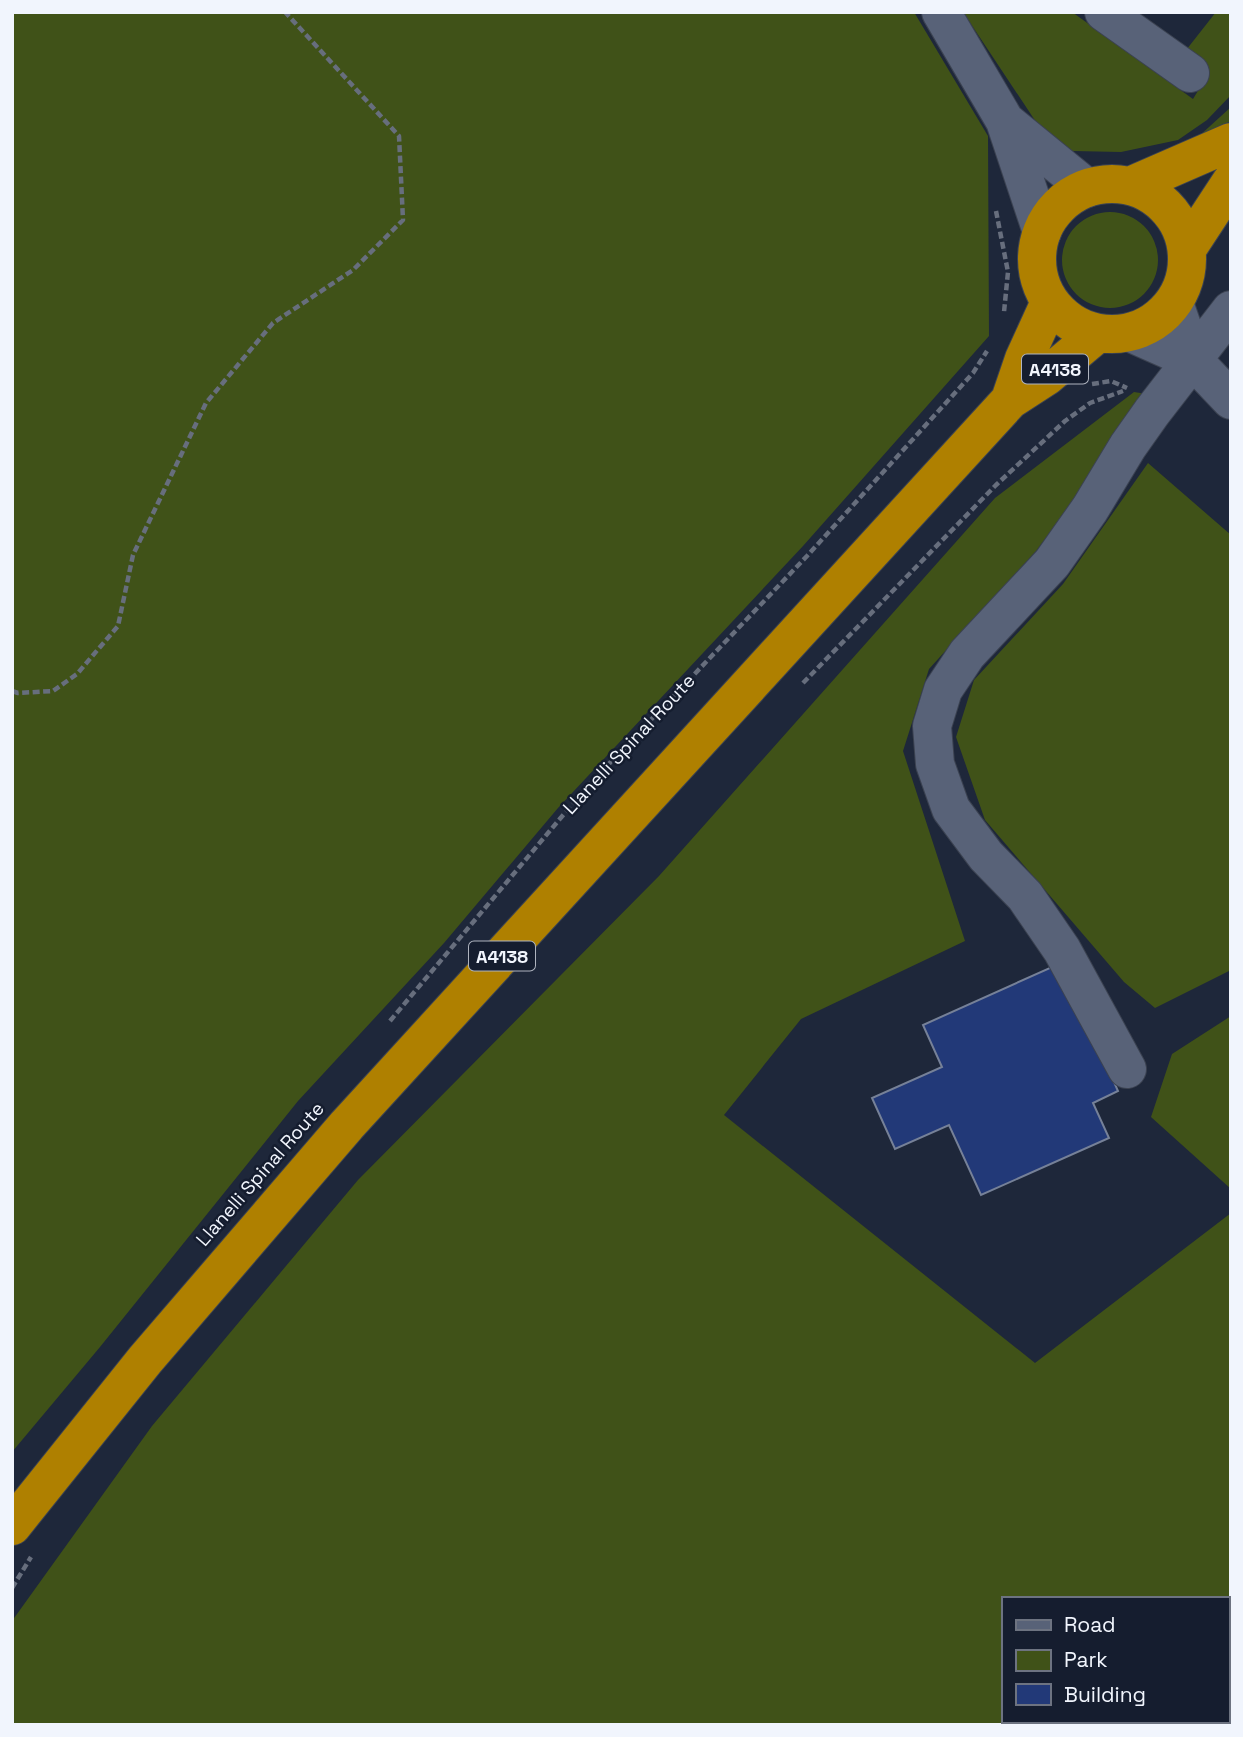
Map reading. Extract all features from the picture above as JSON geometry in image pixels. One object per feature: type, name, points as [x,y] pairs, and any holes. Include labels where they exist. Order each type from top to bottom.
[{"type":"highway","points":[[1130,186],[1231,142]]},
{"type":"highway","points":[[1187,249],[1231,182]]},
{"type":"highway","points":[[1108,184],[1130,186],[1151,194],[1168,209],[1181,227],[1187,249],[1188,268],[1174,303],[1155,321],[1114,333],[1071,322],[1050,302],[1042,286],[1038,268],[1042,232],[1060,205],[1087,188],[1108,184]]},
{"type":"highway","name":"A4138","points":[[1010,400],[1024,359],[1050,302]]},
{"type":"highway","name":"A4138","points":[[22,1540],[145,1360],[347,1125],[1010,400],[1114,333]]},
{"type":"street","points":[[941,12],[1005,121],[1042,232]]},
{"type":"street","points":[[1104,12],[1191,73]]},
{"type":"street","points":[[1005,121],[1087,188]]},
{"type":"street","points":[[1174,303],[1184,372]]},
{"type":"street","points":[[1127,1069],[1062,950],[1025,896],[986,856],[951,809],[935,764],[932,726],[943,690],[967,654],[1052,563],[1090,509],[1128,446],[1231,310]]},
{"type":"street","points":[[1114,333],[1231,400]]},
{"type":"path","points":[[12,691],[53,691],[77,674],[118,626],[133,555],[206,403],[273,323],[353,270],[403,220],[399,136],[285,12]]},
{"type":"path","points":[[1003,325],[1008,272],[995,212],[1026,184]]},
{"type":"path","name":"Llanelli Spinal Route","points":[[389,1022],[585,789],[825,535],[973,373],[991,344]]},
{"type":"path","points":[[796,691],[996,485],[1065,421],[1090,403],[1184,372]]},
{"type":"path","points":[[12,1588],[22,1540]]},
{"type":"green space","points":[[12,12],[914,12],[988,136],[989,336],[803,546],[558,808],[444,943],[298,1101],[12,1452]]},
{"type":"green space","points":[[963,12],[1072,12],[1193,99],[1207,76],[1183,54],[1216,12],[1231,12],[1231,95],[1207,120],[1178,140],[1121,152],[1073,151],[1061,148],[1036,122]]},
{"type":"green space","points":[[1231,107],[1231,121],[1198,137]]},
{"type":"green space","points":[[1110,212],[1128,216],[1144,226],[1154,242],[1158,260],[1154,278],[1144,294],[1128,304],[1110,308],[1092,304],[1076,294],[1066,278],[1062,260],[1066,242],[1076,226],[1092,216]]},
{"type":"green space","points":[[1134,392],[1153,395],[1036,551],[929,669],[903,751],[965,941],[801,1019],[724,1115],[1035,1363],[1231,1213],[1231,1725],[12,1725],[12,1621],[152,1426],[358,1180],[659,876],[995,498]]},
{"type":"green space","points":[[1148,463],[1231,535],[1231,975],[1229,971],[1155,1008],[1124,982],[985,820],[956,737],[974,680],[1063,584]]},
{"type":"green space","points":[[1231,1016],[1231,1189],[1151,1117],[1172,1054]]},
{"type":"building","points":[[1061,963],[1118,1091],[1093,1103],[1109,1138],[981,1195],[949,1125],[895,1149],[872,1098],[942,1067],[923,1025]]}]
